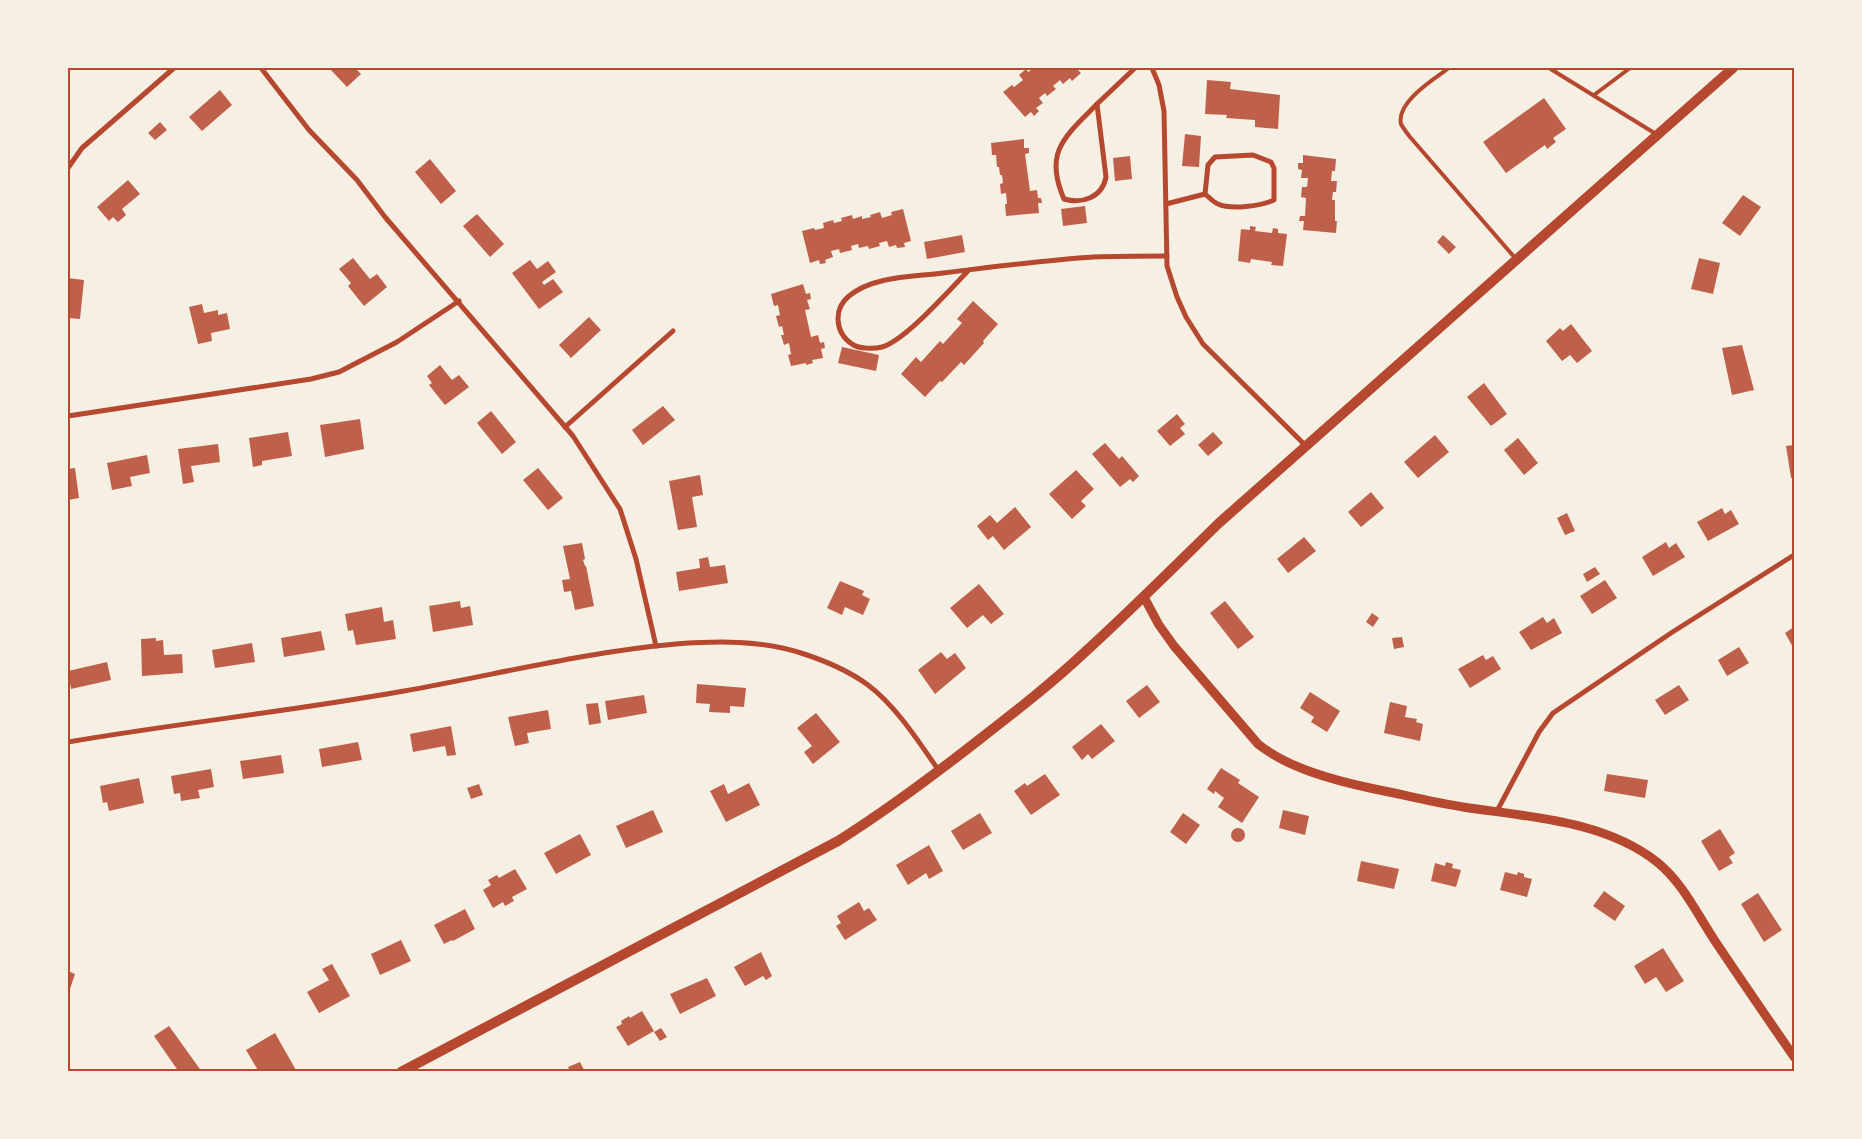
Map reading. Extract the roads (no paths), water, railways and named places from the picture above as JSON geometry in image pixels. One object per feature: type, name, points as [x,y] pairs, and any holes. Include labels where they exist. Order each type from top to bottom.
[{"type":"main road","points":[[401,1072],[838,841],[880,814],[939,771],[1014,713],[1076,661],[1219,523],[1733,68]]},
{"type":"street","points":[[68,168],[82,148],[174,68]]},
{"type":"street","points":[[260,68],[310,130],[357,180],[385,217],[573,436],[620,509],[636,559],[656,646]]},
{"type":"street","points":[[1097,104],[1106,177],[1105,182],[1098,195],[1075,202],[1064,199],[1055,164],[1056,153],[1068,134],[1097,104],[1135,68]]},
{"type":"street","points":[[1152,68],[1159,85],[1164,111],[1167,266],[1177,297],[1186,317],[1203,344],[1306,445]]},
{"type":"street","points":[[1254,155],[1271,162],[1274,168],[1274,200],[1265,204],[1232,207],[1218,204],[1205,194],[1208,165],[1215,157],[1254,155]]},
{"type":"street","points":[[1166,204],[1205,194]]},
{"type":"street","points":[[969,270],[901,338],[881,347],[863,348],[853,345],[844,337],[838,324],[837,311],[843,302],[848,296],[861,288],[882,281],[969,270],[1094,257],[1167,256]]},
{"type":"street","points":[[68,416],[311,379],[339,372],[398,342],[459,301]]},
{"type":"street","points":[[566,427],[673,332]]},
{"type":"street","points":[[1497,812],[1539,732],[1553,714],[1672,633],[1794,555]]},
{"type":"street","points":[[1144,597],[1159,625],[1174,646],[1258,744],[1272,756],[1335,780],[1462,807],[1579,826],[1613,836],[1634,846],[1659,863],[1679,884],[1715,941],[1794,1057]]},
{"type":"street","points":[[68,742],[366,697],[593,654],[656,646],[713,642],[760,644],[800,652],[838,668],[868,685],[901,718],[939,771]]},
{"type":"lane","points":[[1449,68],[1412,96],[1402,110],[1401,123],[1410,138],[1516,259]]},
{"type":"lane","points":[[1550,68],[1657,135]]},
{"type":"lane","points":[[1594,95],[1630,68]]}]
